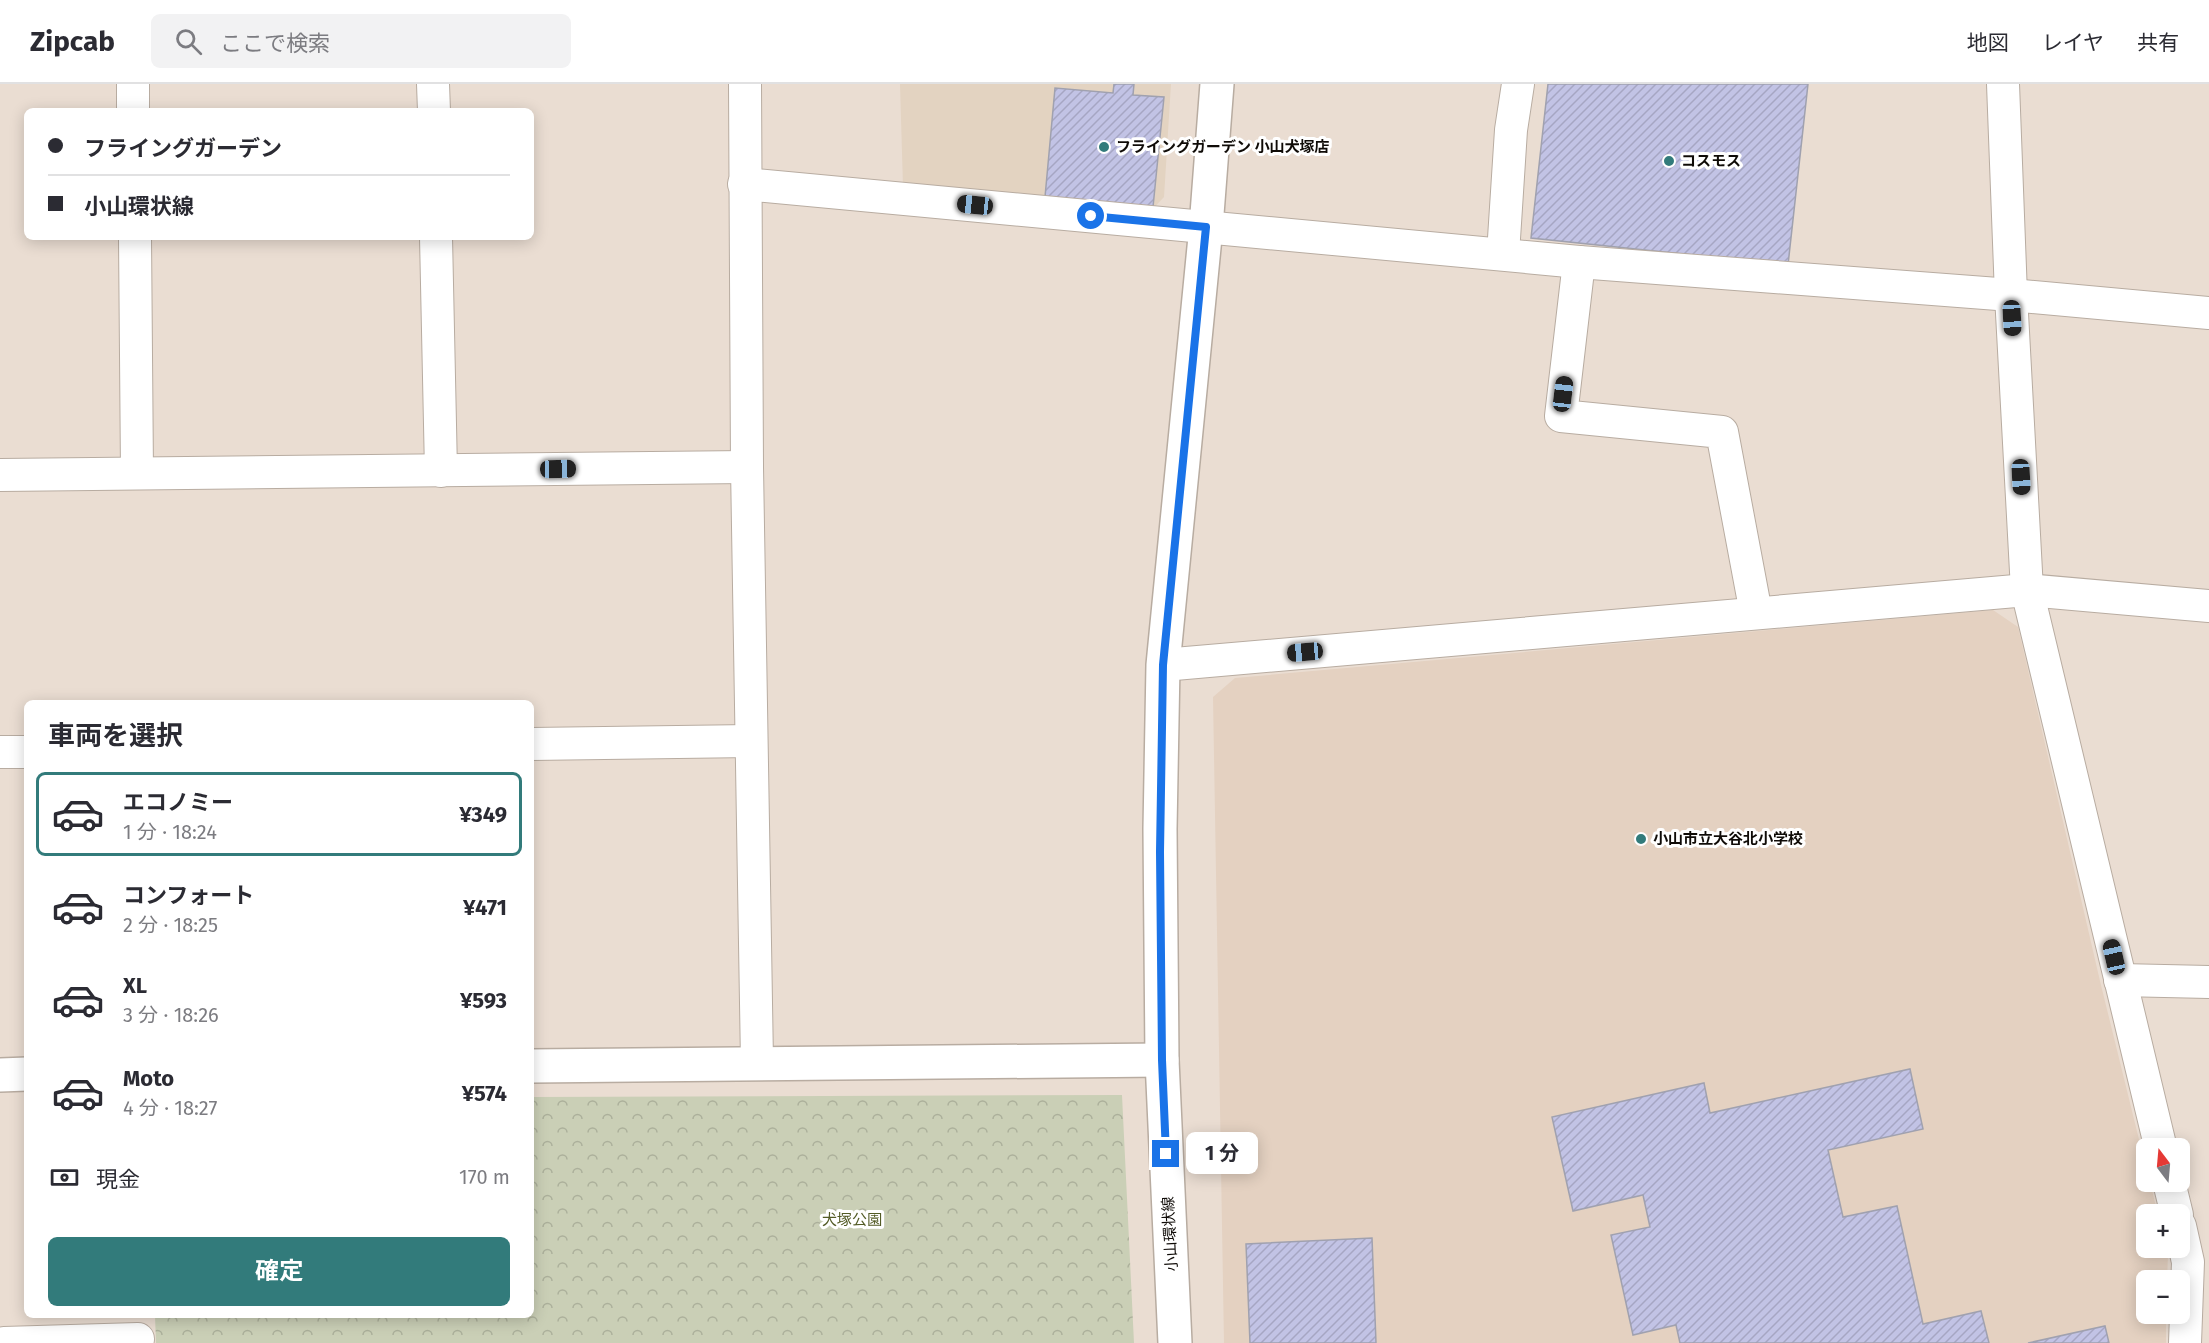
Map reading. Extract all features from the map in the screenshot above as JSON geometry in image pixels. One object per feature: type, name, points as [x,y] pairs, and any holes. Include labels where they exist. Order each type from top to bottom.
[{"type":"main road","name":"小山環状線","points":[[1175,1343],[1162,1060],[1160,830],[1163,665],[1206,227],[1217,84]]},
{"type":"main road","points":[[534,1066],[758,1062],[1162,1060]]},
{"type":"main road","points":[[0,1075],[24,1074]]},
{"type":"street","points":[[133,84],[133,108]]},
{"type":"street","points":[[434,84],[434,108]]},
{"type":"street","points":[[745,84],[747,467],[758,1062]]},
{"type":"street","points":[[1503,254],[1512,130],[1518,84]]},
{"type":"street","points":[[2003,84],[2011,295],[2027,590],[2158,1138]]},
{"type":"street","points":[[744,183],[1579,262],[2011,295],[2209,314]]},
{"type":"street","points":[[135,240],[138,474]]},
{"type":"street","points":[[436,240],[441,471]]},
{"type":"street","points":[[1579,262],[1561,416],[1722,432],[1756,613]]},
{"type":"street","points":[[0,475],[747,467]]},
{"type":"street","points":[[1163,665],[2027,590],[2209,606]]},
{"type":"street","points":[[534,744],[751,741]]},
{"type":"street","points":[[0,752],[24,752]]},
{"type":"street","points":[[2120,980],[2209,982]]},
{"type":"street","points":[[2185,1343],[2199,1262],[2190,1245]]},
{"type":"street","points":[[4,1343],[137,1332]]},
{"type":"shaded area","points":[[900,84],[1171,84],[1164,197],[1149,213],[903,187]]},
{"type":"shaded area","name":"小山市立大谷北小学校","points":[[1993,610],[2018,627],[2139,1138],[2136,1138],[2136,1192],[2152,1192],[2155,1204],[2136,1204],[2136,1258],[2168,1258],[2167,1270],[2136,1270],[2136,1324],[2166,1324],[2166,1343],[1224,1343],[1213,697],[1235,678]]},
{"type":"green space","name":"犬塚公園","points":[[1122,1095],[1134,1343],[156,1343],[155,1318],[534,1318],[534,1097]]},
{"type":"building","name":"フライングガーデン 小山犬塚店","points":[[1114,84],[1134,84],[1133,95],[1164,97],[1153,207],[1045,197],[1055,88],[1113,93]]},
{"type":"building","name":"コスモス","points":[[1548,84],[1808,84],[1788,265],[1531,238]]},
{"type":"building","points":[[1910,1069],[1923,1129],[1828,1150],[1843,1217],[1897,1206],[1923,1324],[1981,1311],[1989,1343],[1680,1343],[1676,1325],[1633,1335],[1611,1235],[1650,1227],[1643,1195],[1573,1211],[1552,1117],[1704,1083],[1710,1113]]},
{"type":"building","points":[[1372,1238],[1376,1343],[1250,1343],[1246,1244]]},
{"type":"building","points":[[2105,1326],[2109,1343],[2028,1343]]},
{"type":"place","name":"フライングガーデン 小山犬塚店","points":[[1104,147]]},
{"type":"place","name":"コスモス","points":[[1669,161]]},
{"type":"place","name":"小山市立大谷北小学校","points":[[1641,839]]},
{"type":"route","points":[[1091,216],[1206,227],[1163,665],[1160,852],[1162,1060],[1166,1154]]}]
